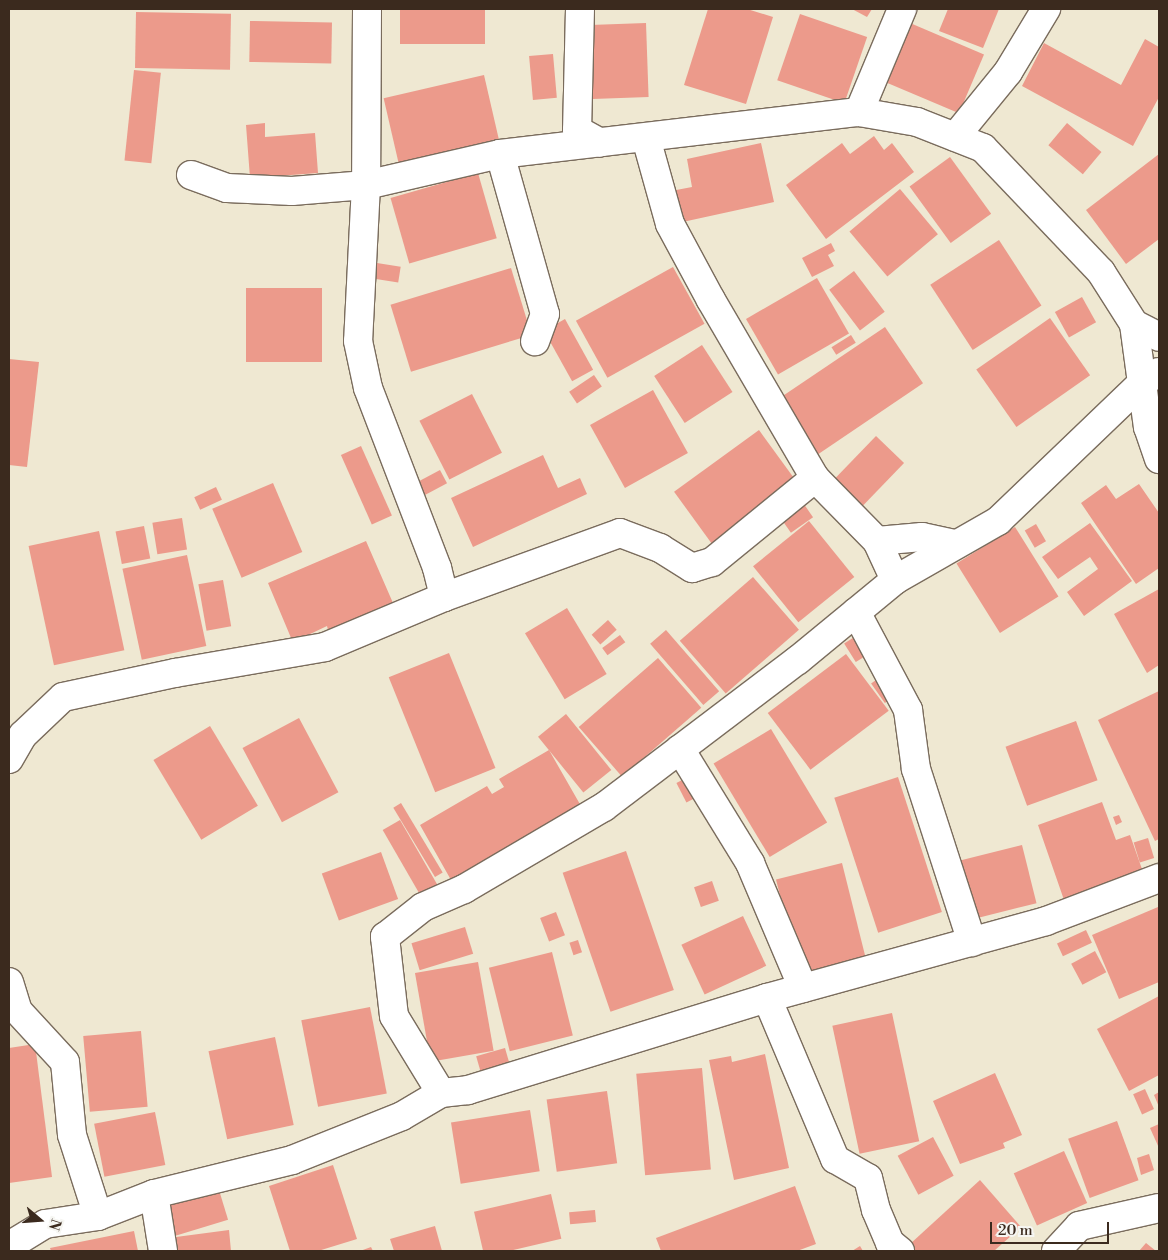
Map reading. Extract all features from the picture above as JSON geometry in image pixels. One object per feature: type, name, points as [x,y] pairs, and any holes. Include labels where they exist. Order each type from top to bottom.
[{"type":"street","points":[[367,9],[366,185],[358,341],[368,388],[437,568],[444,597]]},
{"type":"street","points":[[580,9],[577,130],[600,143]]},
{"type":"street","points":[[859,112],[902,9]]},
{"type":"street","points":[[955,137],[1008,72],[1046,9]]},
{"type":"street","points":[[191,175],[227,188],[292,191],[366,185],[500,154],[859,112],[917,122],[984,148],[1101,272],[1134,324],[1151,378],[1148,427],[1159,459]]},
{"type":"street","points":[[646,138],[670,224],[711,300],[815,478],[877,541],[895,580]]},
{"type":"street","points":[[500,154],[545,314],[535,341]]},
{"type":"street","points":[[1134,324],[1159,337]]},
{"type":"street","points":[[441,1093],[394,1016],[385,937],[423,907],[464,889],[604,807],[895,580],[954,544],[998,521],[1151,378]]},
{"type":"street","points":[[9,759],[23,735],[63,697],[175,672],[325,647],[444,597],[620,533],[660,548],[692,568],[712,562],[815,478]]},
{"type":"street","points":[[877,541],[922,537],[954,544]]},
{"type":"street","points":[[856,612],[908,710],[916,769],[972,942]]},
{"type":"street","points":[[680,749],[750,863],[804,988]]},
{"type":"street","points":[[9,1246],[45,1224],[98,1216],[154,1194],[292,1160],[402,1116],[441,1093],[468,1090],[767,998],[1046,921],[1159,878]]},
{"type":"street","points":[[9,982],[18,1011],[65,1062],[72,1135],[98,1216]]},
{"type":"street","points":[[767,998],[835,1159],[868,1178],[876,1210],[890,1243],[900,1251]]},
{"type":"street","points":[[154,1194],[164,1251]]},
{"type":"street","points":[[1056,1251],[1079,1226],[1159,1208]]},
{"type":"building","points":[[400,9],[485,9],[485,44],[400,44]]},
{"type":"building","points":[[708,9],[747,9],[773,17],[746,104],[684,85]]},
{"type":"building","points":[[852,9],[872,9],[867,17]]},
{"type":"building","points":[[948,9],[999,9],[983,48],[939,31]]},
{"type":"building","points":[[136,12],[231,14],[230,70],[135,68]]},
{"type":"building","points":[[800,14],[867,37],[844,103],[777,80]]},
{"type":"building","points":[[903,20],[984,54],[959,113],[878,79]]},
{"type":"building","points":[[250,21],[332,22],[331,63],[249,62]]},
{"type":"building","points":[[646,23],[649,97],[593,99],[590,25]]},
{"type":"building","points":[[1145,39],[1159,47],[1159,97],[1133,146],[1022,86],[1044,43],[1121,85]]},
{"type":"building","points":[[553,54],[557,98],[533,100],[529,56]]},
{"type":"building","points":[[134,70],[161,73],[151,163],[124,161]]},
{"type":"building","points":[[484,75],[500,142],[399,165],[384,98]]},
{"type":"building","points":[[265,123],[265,137],[315,133],[318,173],[250,178],[246,125]]},
{"type":"building","points":[[1067,123],[1101,152],[1083,174],[1048,145]]},
{"type":"building","points":[[874,136],[884,150],[892,143],[914,172],[826,239],[786,185],[842,143],[850,154]]},
{"type":"building","points":[[761,143],[774,202],[678,223],[671,191],[692,187],[687,159]]},
{"type":"building","points":[[1159,154],[1159,239],[1126,264],[1086,210]]},
{"type":"building","points":[[950,157],[991,214],[951,243],[910,186]]},
{"type":"building","points":[[478,173],[497,238],[409,263],[391,198]]},
{"type":"building","points":[[900,189],[938,234],[887,277],[849,231]]},
{"type":"building","points":[[999,240],[1041,305],[973,350],[930,285]]},
{"type":"building","points":[[831,243],[835,251],[828,255],[834,266],[812,277],[802,258]]},
{"type":"building","points":[[377,263],[401,267],[398,283],[374,279]]},
{"type":"building","points":[[673,267],[705,324],[607,378],[576,321]]},
{"type":"building","points":[[511,268],[531,335],[411,372],[391,305]]},
{"type":"building","points":[[854,271],[885,312],[860,330],[829,290]]},
{"type":"building","points":[[817,278],[849,333],[778,374],[746,319]]},
{"type":"building","points":[[246,288],[322,288],[322,362],[246,362]]},
{"type":"building","points":[[1082,297],[1096,322],[1069,337],[1055,312]]},
{"type":"building","points":[[1050,318],[1090,375],[1016,427],[976,370]]},
{"type":"building","points":[[565,319],[593,370],[572,381],[544,331]]},
{"type":"building","points":[[885,327],[923,383],[818,454],[780,398]]},
{"type":"building","points":[[851,335],[856,343],[836,355],[831,347]]},
{"type":"building","points":[[702,345],[732,392],[685,423],[654,376]]},
{"type":"building","points":[[9,359],[39,362],[27,467],[9,465]]},
{"type":"building","points":[[594,375],[602,387],[577,403],[569,392]]},
{"type":"building","points":[[653,390],[688,453],[625,488],[590,425]]},
{"type":"building","points":[[472,394],[502,453],[449,480],[419,421]]},
{"type":"building","points":[[759,430],[799,485],[714,547],[674,492]]},
{"type":"building","points":[[876,436],[904,463],[863,506],[835,478]]},
{"type":"building","points":[[361,446],[392,515],[372,524],[341,455]]},
{"type":"building","points":[[543,455],[558,488],[580,478],[587,494],[473,547],[451,498]]},
{"type":"building","points":[[440,470],[447,483],[425,495],[418,482]]},
{"type":"building","points":[[273,483],[302,552],[242,578],[212,509]]},
{"type":"building","points":[[1139,484],[1159,513],[1159,568],[1136,584],[1081,503],[1106,485],[1116,499]]},
{"type":"building","points":[[216,487],[222,500],[200,510],[194,497]]},
{"type":"building","points":[[801,500],[813,517],[791,533],[779,515]]},
{"type":"building","points":[[182,518],[187,550],[157,554],[152,523]]},
{"type":"building","points":[[809,521],[854,577],[798,622],[753,566]]},
{"type":"building","points":[[1090,523],[1132,581],[1084,616],[1067,592],[1098,569],[1090,557],[1058,579],[1042,557]]},
{"type":"building","points":[[1036,524],[1046,541],[1035,548],[1025,530]]},
{"type":"building","points":[[144,526],[150,558],[122,564],[116,532]]},
{"type":"building","points":[[1015,527],[1058,597],[1000,633],[956,564]]},
{"type":"building","points":[[99,531],[124,650],[54,665],[29,546]]},
{"type":"building","points":[[366,541],[393,603],[328,630],[327,626],[308,635],[310,639],[294,645],[268,583]]},
{"type":"building","points":[[187,555],[206,646],[142,660],[122,569]]},
{"type":"building","points":[[753,577],[799,630],[726,693],[680,641]]},
{"type":"building","points":[[223,580],[231,626],[207,631],[198,584]]},
{"type":"building","points":[[1159,589],[1159,665],[1147,673],[1114,614]]},
{"type":"building","points":[[567,608],[607,674],[565,699],[525,633]]},
{"type":"building","points":[[608,620],[617,630],[600,644],[592,635]]},
{"type":"building","points":[[666,630],[719,691],[703,705],[650,644]]},
{"type":"building","points":[[620,635],[625,642],[607,655],[602,648]]},
{"type":"building","points":[[856,636],[868,655],[856,662],[844,643]]},
{"type":"building","points":[[449,653],[495,768],[435,792],[389,677]]},
{"type":"building","points":[[846,654],[889,711],[810,770],[768,713]]},
{"type":"building","points":[[658,658],[701,708],[622,777],[579,727]]},
{"type":"building","points":[[876,680],[890,700],[885,703],[871,683]]},
{"type":"building","points":[[1159,691],[1159,839],[1155,841],[1098,720]]},
{"type":"building","points":[[566,714],[611,770],[583,793],[538,737]]},
{"type":"building","points":[[299,718],[338,792],[282,822],[242,748]]},
{"type":"building","points":[[1076,721],[1098,780],[1027,806],[1006,747]]},
{"type":"building","points":[[210,726],[258,806],[201,840],[153,760]]},
{"type":"building","points":[[771,729],[827,822],[770,857],[714,764]]},
{"type":"building","points":[[549,750],[581,806],[451,880],[420,825],[487,786],[492,794],[504,787],[499,779]]},
{"type":"building","points":[[688,777],[698,797],[686,803],[676,783]]},
{"type":"building","points":[[898,777],[942,912],[878,933],[834,798]]},
{"type":"building","points":[[1102,802],[1116,840],[1130,835],[1143,872],[1064,900],[1038,825]]},
{"type":"building","points":[[401,803],[443,872],[435,877],[393,808]]},
{"type":"building","points":[[1119,815],[1122,822],[1116,825],[1113,817]]},
{"type":"building","points":[[400,820],[442,893],[425,903],[383,830]]},
{"type":"building","points":[[1148,838],[1154,858],[1140,862],[1134,842]]},
{"type":"building","points":[[1022,845],[1037,903],[970,920],[955,862]]},
{"type":"building","points":[[626,851],[674,990],[611,1012],[563,873]]},
{"type":"building","points":[[381,852],[398,899],[339,921],[322,874]]},
{"type":"building","points":[[842,863],[865,957],[799,974],[776,879]]},
{"type":"building","points":[[712,881],[719,901],[701,907],[694,887]]},
{"type":"building","points":[[1158,907],[1159,982],[1119,999],[1092,935]]},
{"type":"building","points":[[556,912],[565,935],[549,941],[540,918]]},
{"type":"building","points":[[743,916],[766,966],[705,995],[681,945]]},
{"type":"building","points":[[465,927],[473,954],[420,970],[411,943]]},
{"type":"building","points":[[1086,930],[1092,943],[1063,956],[1057,944]]},
{"type":"building","points":[[578,940],[582,952],[573,955],[569,943]]},
{"type":"building","points":[[1095,951],[1106,972],[1082,985],[1071,964]]},
{"type":"building","points":[[552,952],[573,1035],[510,1051],[489,968]]},
{"type":"building","points":[[478,962],[494,1051],[431,1062],[415,973]]},
{"type":"building","points":[[1159,996],[1159,1075],[1129,1091],[1097,1029]]},
{"type":"building","points":[[370,1007],[387,1093],[318,1107],[301,1020]]},
{"type":"building","points":[[892,1013],[919,1141],[860,1154],[832,1026]]},
{"type":"building","points":[[141,1031],[148,1107],[90,1112],[83,1036]]},
{"type":"building","points":[[275,1037],[294,1125],[227,1139],[208,1051]]},
{"type":"building","points":[[35,1044],[52,1177],[9,1183],[9,1048]]},
{"type":"building","points":[[505,1048],[510,1065],[481,1074],[476,1056]]},
{"type":"building","points":[[765,1054],[789,1168],[734,1180],[709,1060],[731,1056],[732,1062]]},
{"type":"building","points":[[702,1068],[711,1170],[645,1175],[636,1074]]},
{"type":"building","points":[[995,1073],[1022,1135],[1003,1143],[1005,1148],[960,1164],[933,1101]]},
{"type":"building","points":[[1145,1089],[1154,1109],[1142,1114],[1133,1094]]},
{"type":"building","points":[[607,1091],[617,1163],[557,1172],[547,1099]]},
{"type":"building","points":[[1159,1092],[1159,1107],[1154,1095]]},
{"type":"building","points":[[530,1110],[540,1171],[461,1184],[451,1123]]},
{"type":"building","points":[[155,1112],[165,1165],[104,1177],[94,1124]]},
{"type":"building","points":[[1117,1121],[1139,1180],[1090,1198],[1068,1139]]},
{"type":"building","points":[[1159,1124],[1159,1148],[1150,1128]]},
{"type":"building","points":[[933,1137],[954,1176],[918,1195],[898,1156]]},
{"type":"building","points":[[1064,1151],[1087,1203],[1037,1225],[1014,1173]]},
{"type":"building","points":[[1149,1154],[1154,1170],[1141,1175],[1137,1158]]},
{"type":"building","points":[[333,1165],[357,1239],[318,1251],[290,1251],[269,1186]]},
{"type":"building","points":[[980,1180],[1021,1227],[994,1251],[916,1251],[910,1244]]},
{"type":"building","points":[[795,1186],[816,1244],[797,1251],[661,1251],[656,1238]]},
{"type":"building","points":[[219,1190],[228,1220],[170,1237],[161,1208]]},
{"type":"building","points":[[551,1194],[561,1239],[509,1251],[483,1251],[474,1212]]},
{"type":"building","points":[[595,1210],[596,1222],[570,1224],[569,1212]]},
{"type":"building","points":[[435,1226],[442,1251],[394,1251],[390,1239]]},
{"type":"building","points":[[229,1230],[231,1251],[178,1251],[176,1237]]},
{"type":"building","points":[[134,1231],[138,1251],[51,1251],[50,1248]]},
{"type":"building","points":[[1146,1243],[1156,1251],[1139,1251]]},
{"type":"building","points":[[860,1246],[863,1251],[852,1251]]},
{"type":"building","points":[[371,1247],[373,1251],[360,1251]]}]
